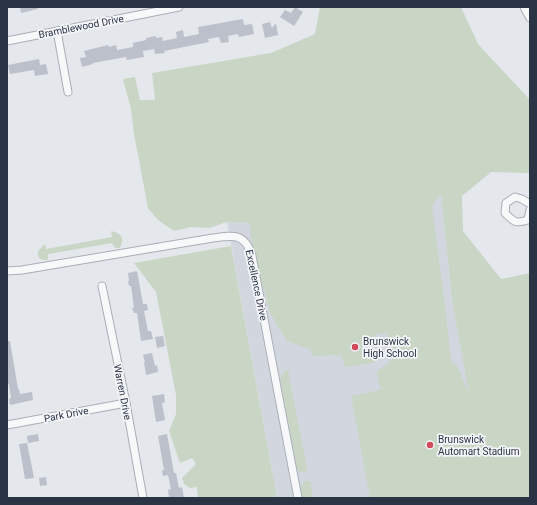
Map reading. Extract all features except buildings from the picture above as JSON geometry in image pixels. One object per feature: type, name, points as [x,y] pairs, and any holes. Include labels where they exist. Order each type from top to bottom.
[{"type":"street","name":"Bramblewood Drive","points":[[7,41],[179,7]]},
{"type":"street","points":[[524,7],[530,18]]},
{"type":"street","points":[[57,31],[68,92]]},
{"type":"street","points":[[530,204],[515,197],[506,203],[505,213],[512,220],[518,223],[528,220],[530,210]]},
{"type":"street","name":"Excellence Drive","points":[[7,271],[22,270],[219,237],[235,236],[246,242],[250,248],[254,263],[298,498]]},
{"type":"street","name":"Warren Drive","points":[[102,286],[126,403],[143,498]]},
{"type":"street","name":"Park Drive","points":[[7,425],[126,403]]},
{"type":"shaded area","name":"Brunswick High School","points":[[441,194],[452,300],[470,395],[490,393],[530,498],[277,498],[227,222],[250,223]]},
{"type":"green space","points":[[320,7],[461,7],[478,44],[530,100],[530,173],[491,172],[462,196],[463,231],[501,279],[530,273],[530,498],[370,498],[351,396],[380,390],[377,372],[396,356],[391,348],[387,333],[376,334],[361,349],[381,358],[373,363],[345,367],[341,355],[312,356],[311,350],[287,341],[270,313],[251,239],[250,223],[227,222],[209,228],[191,227],[174,231],[158,220],[148,208],[134,134],[131,109],[123,79],[135,77],[140,100],[155,100],[152,73],[271,53],[315,34]],"holes":[[[441,194],[452,300],[469,393],[457,366],[451,361],[432,206]]]},
{"type":"green space","points":[[111,231],[122,236],[120,248],[114,247],[112,243],[48,254],[48,260],[41,259],[38,256],[38,251],[45,244],[46,249],[112,237]]},
{"type":"green space","points":[[231,246],[277,498],[198,498],[197,487],[190,488],[184,484],[182,478],[196,464],[192,458],[180,463],[169,431],[176,414],[176,395],[156,292],[134,263]]},
{"type":"green space","points":[[288,370],[307,469],[302,473],[297,470],[280,378],[285,371]]},
{"type":"green space","points":[[305,481],[310,481],[313,498],[302,498],[301,489]]},
{"type":"place","name":"Brunswick High School","points":[[355,347]]},
{"type":"place","name":"Brunswick Automart Stadium","points":[[430,445]]}]
